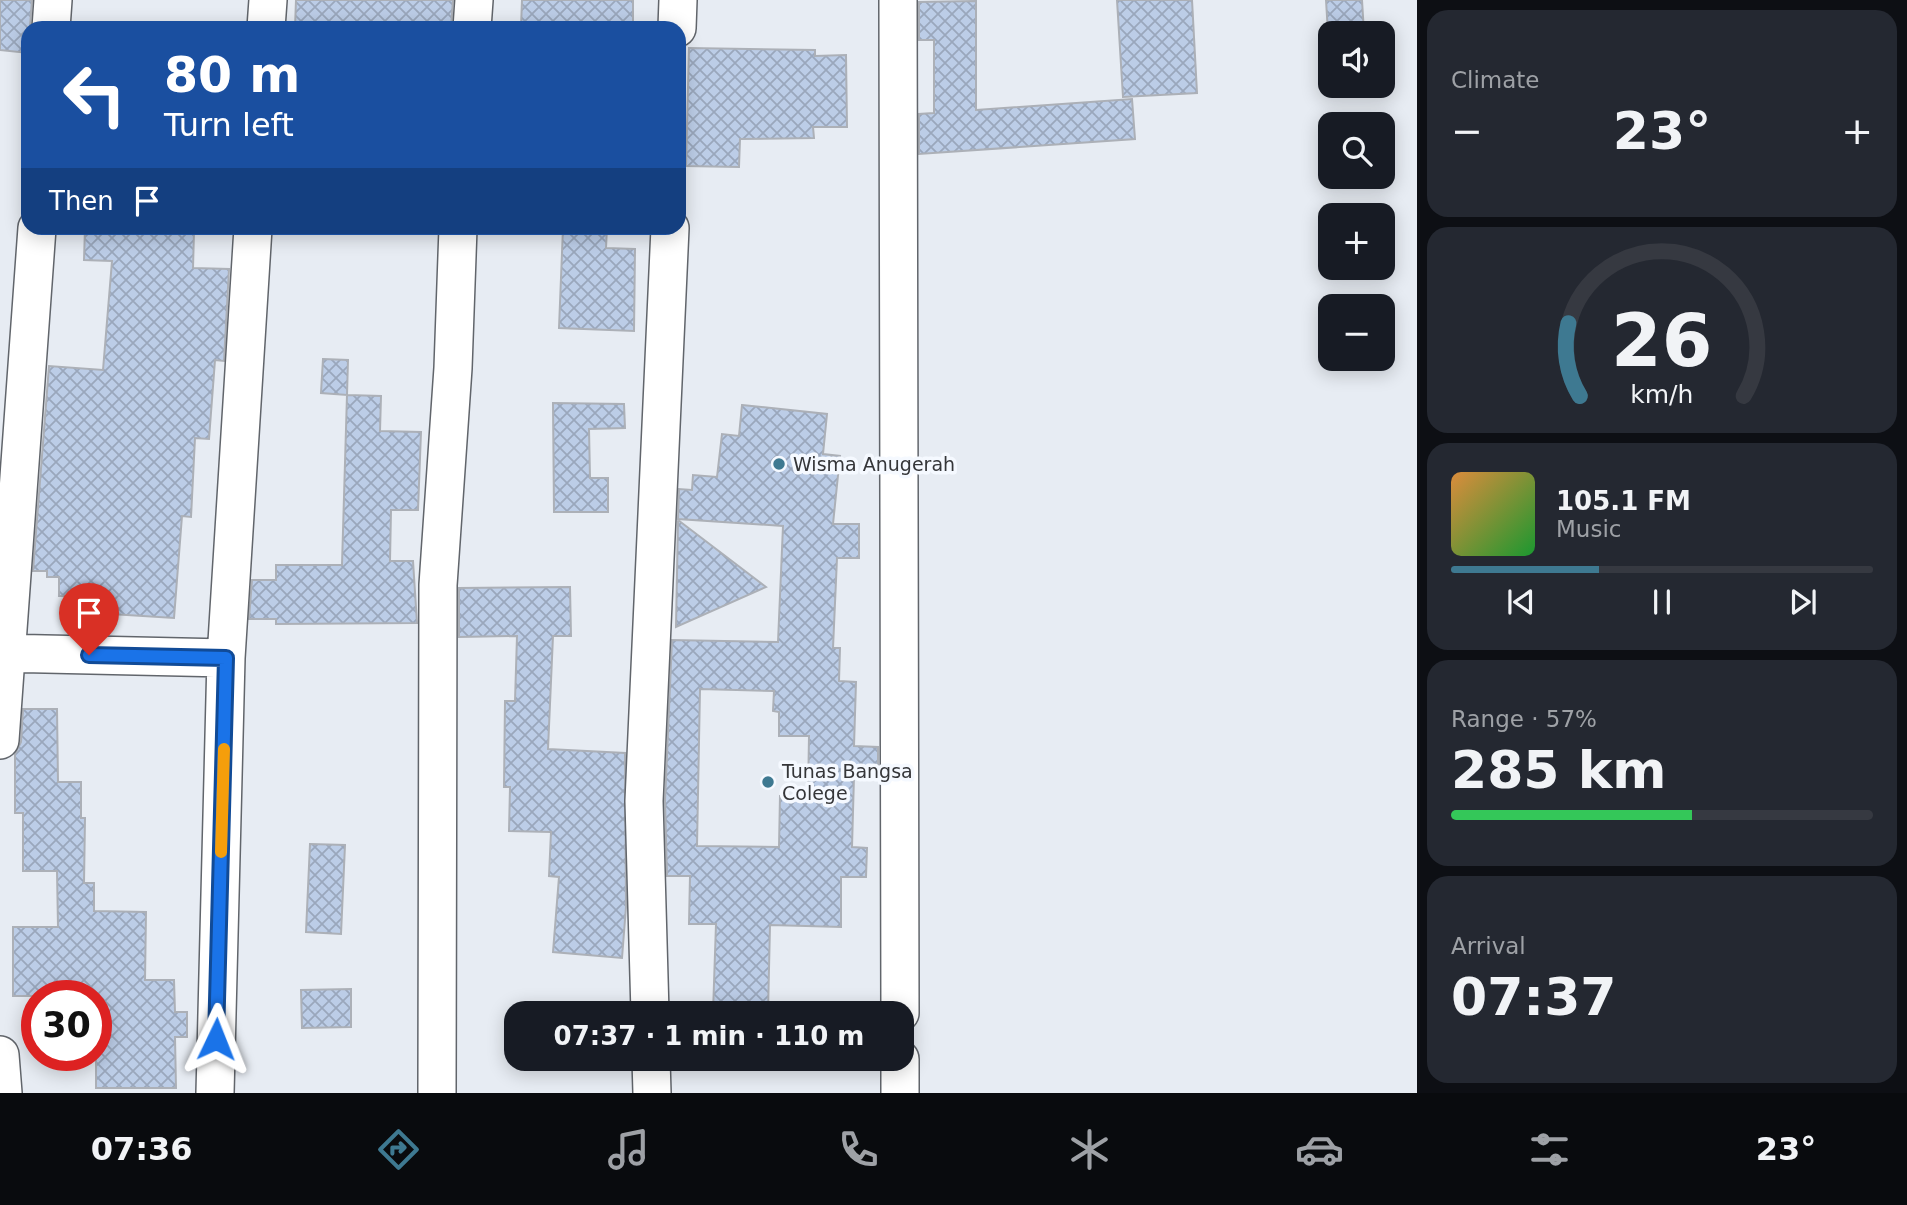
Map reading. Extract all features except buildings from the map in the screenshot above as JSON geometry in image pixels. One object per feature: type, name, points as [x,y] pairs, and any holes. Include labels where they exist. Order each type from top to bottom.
[{"type":"street","points":[[52,21],[53,0]]},
{"type":"street","points":[[266,21],[268,0]]},
{"type":"street","points":[[472,21],[474,0]]},
{"type":"street","points":[[677,21],[678,0]]},
{"type":"street","points":[[898,0],[900,1001]]},
{"type":"street","points":[[0,740],[3,653],[36,235]]},
{"type":"street","points":[[215,1093],[226,658],[253,235]]},
{"type":"street","points":[[437,1093],[438,585],[453,368],[458,235]]},
{"type":"street","points":[[650,1001],[645,787],[670,235]]},
{"type":"street","points":[[3,653],[226,658]]},
{"type":"street","points":[[0,1055],[3,1093]]},
{"type":"street","points":[[651,1071],[652,1093]]},
{"type":"street","points":[[900,1071],[900,1093]]},
{"type":"slow traffic","points":[[221,852],[224,749]]},
{"type":"place","name":"Wisma Anugerah","points":[[779,464]]},
{"type":"place","name":"Tunas Bangsa Colege","points":[[768,782]]},
{"type":"route","points":[[89,655],[226,658],[216,1039]]}]
